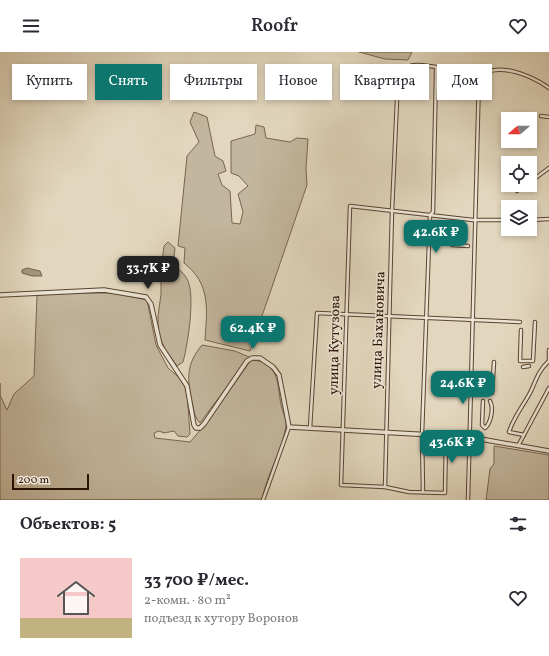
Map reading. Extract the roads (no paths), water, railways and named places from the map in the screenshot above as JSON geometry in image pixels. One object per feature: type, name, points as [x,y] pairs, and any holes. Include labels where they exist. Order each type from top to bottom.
[{"type":"street","name":"улица Бахановича","points":[[385,487],[392,211],[398,78],[402,70],[412,64],[436,67],[433,212],[430,215]]},
{"type":"street","points":[[468,500],[474,321],[479,76],[486,71],[521,72],[534,78],[549,88]]},
{"type":"street","points":[[541,116],[549,117]]},
{"type":"street","points":[[537,177],[549,168]]},
{"type":"street","name":"улица Кутузова","points":[[385,487],[340,485],[344,429],[350,206],[392,211]]},
{"type":"street","points":[[392,211],[476,220],[501,220]]},
{"type":"street","points":[[423,492],[422,434],[430,215]]},
{"type":"street","points":[[537,220],[549,219]]},
{"type":"street","points":[[452,245],[468,246]]},
{"type":"street","points":[[0,295],[104,290],[146,297],[151,304],[160,345],[187,386],[196,428],[200,428],[204,424],[247,361],[252,358],[260,358],[273,366],[279,375],[289,427],[263,500]]},
{"type":"street","points":[[310,429],[317,313],[520,322]]},
{"type":"street","points":[[522,330],[520,361],[533,361],[535,322]]},
{"type":"street","points":[[524,434],[509,432],[513,419],[549,362],[549,350]]},
{"type":"street","points":[[492,392],[494,362]]},
{"type":"street","points":[[523,367],[529,366]]},
{"type":"street","points":[[518,446],[549,388]]},
{"type":"street","points":[[483,401],[482,425],[485,428],[490,420],[492,404],[490,401]]},
{"type":"street","points":[[289,427],[469,436],[549,451]]},
{"type":"street","points":[[385,487],[404,491],[445,493],[446,435]]}]
